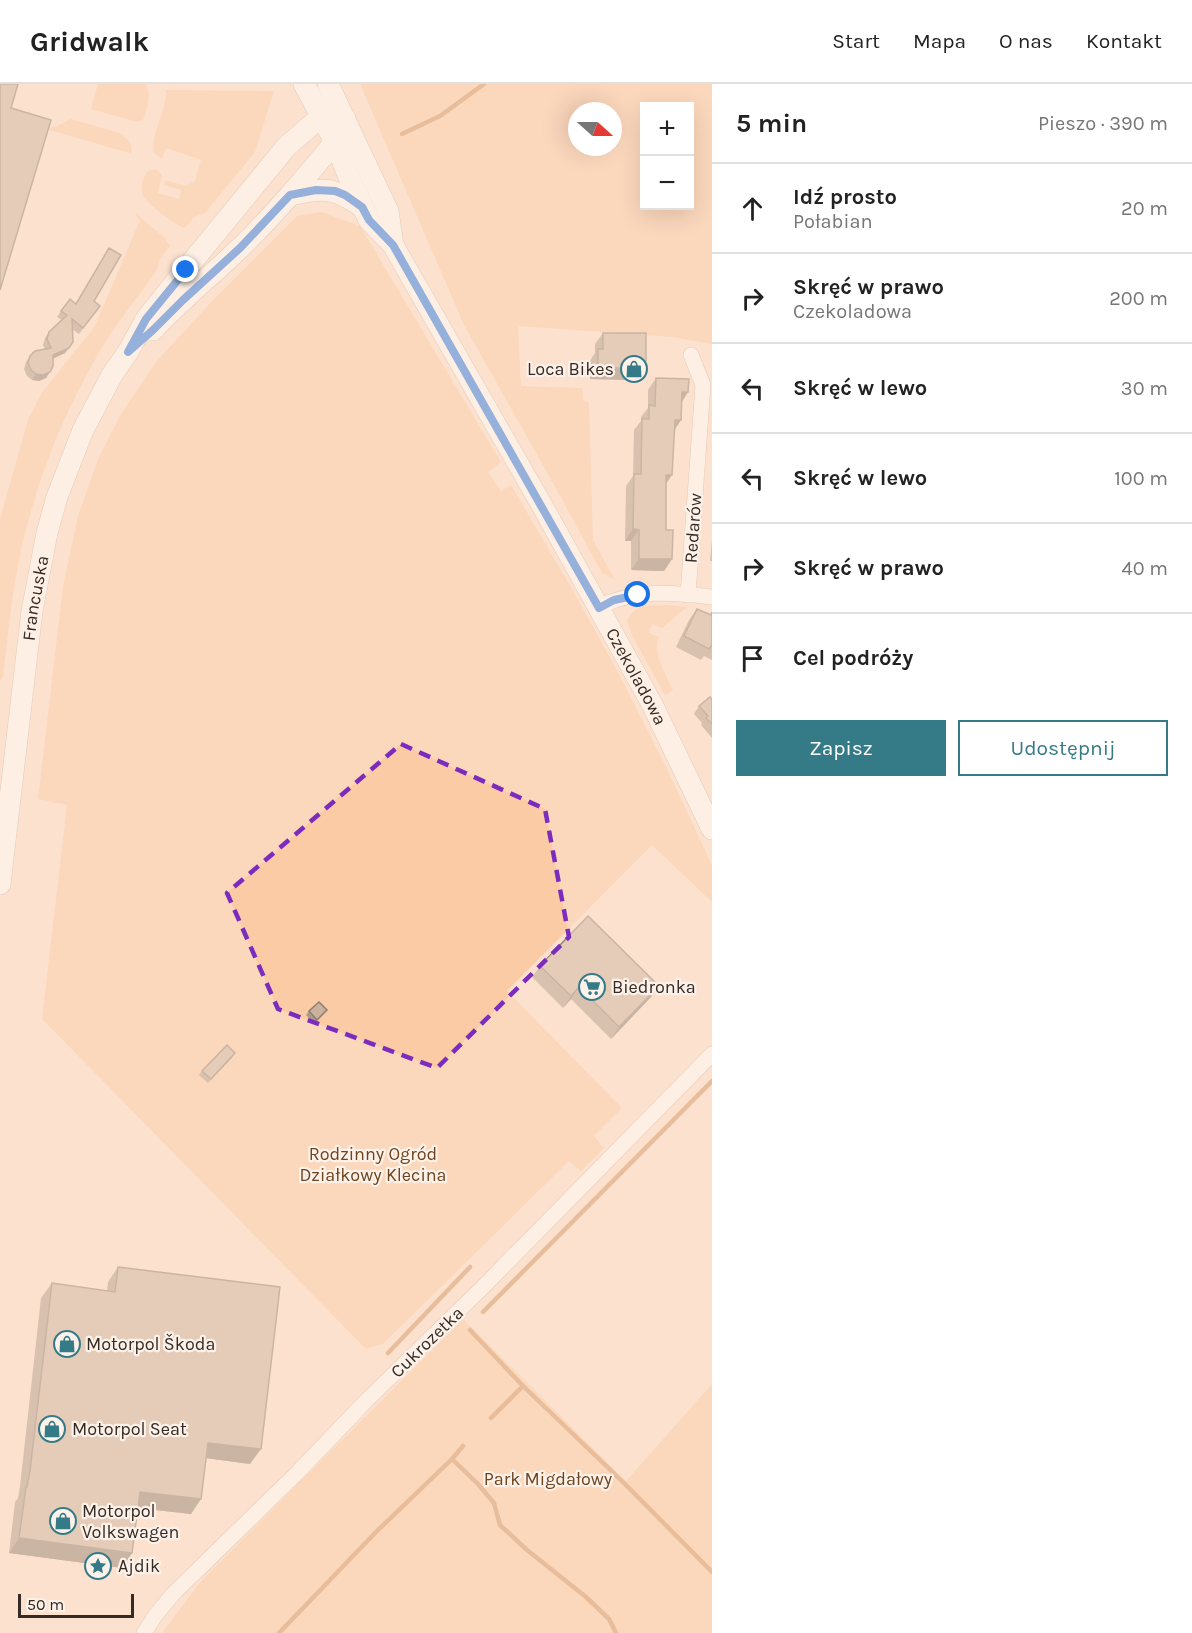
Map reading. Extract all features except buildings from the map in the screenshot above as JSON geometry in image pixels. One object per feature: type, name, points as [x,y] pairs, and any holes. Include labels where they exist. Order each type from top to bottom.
[{"type":"main road","name":"Czekoladowa","points":[[304,84],[335,142],[369,220],[393,245],[599,608],[653,706],[712,829]]},
{"type":"main road","name":"Czekoladowa","points":[[328,84],[388,211],[393,245]]},
{"type":"main road","points":[[322,116],[345,118],[335,142],[290,195],[240,248],[128,352],[146,319],[287,146],[322,116]]},
{"type":"main road","points":[[290,195],[316,190],[335,191],[362,207]]},
{"type":"main road","name":"Francuska","points":[[0,884],[32,611],[47,533],[69,463],[91,412],[128,352]]},
{"type":"street","name":"Redarów","points":[[688,595],[704,386],[691,355]]},
{"type":"street","points":[[599,608],[614,600],[638,595],[712,597]]},
{"type":"street","name":"Cukrozetka","points":[[144,1633],[172,1595],[485,1285],[712,1054]]},
{"type":"highlighted area","points":[[401,744],[545,809],[569,937],[437,1068],[278,1009],[227,893]]},
{"type":"green space","points":[[98,84],[146,84],[149,98],[143,120],[137,122],[91,109]]},
{"type":"green space","points":[[360,84],[712,84],[712,344],[673,337],[518,326],[521,386],[582,388],[583,401],[589,402],[593,540],[615,580],[602,573],[464,325]]},
{"type":"green space","points":[[166,90],[274,91],[255,152],[205,213],[194,217],[185,228],[152,205],[144,197],[142,190],[142,183],[147,172],[158,170],[162,176],[158,193],[179,199],[181,190],[164,185],[165,180],[186,186],[195,181],[201,160],[166,148],[162,159],[154,153],[154,138],[166,98]]},
{"type":"green space","points":[[71,119],[120,133],[130,142],[132,154],[43,128],[55,127]]},
{"type":"green space","points":[[134,212],[164,237],[170,246],[161,258],[156,271],[119,321],[87,374],[74,398],[43,473],[21,550],[3,677],[0,681],[0,519],[28,420],[41,394],[95,326],[140,220]]},
{"type":"green space","name":"Rodzinny Ogród Działkowy Klecina","points":[[322,212],[360,226],[501,462],[488,472],[501,491],[511,485],[572,589],[619,674],[712,865],[712,902],[652,845],[507,991],[622,1108],[594,1136],[604,1148],[581,1171],[569,1161],[383,1344],[366,1349],[42,1019],[67,805],[38,799],[63,586],[78,516],[98,459],[121,414],[156,362],[213,300],[297,216]]},
{"type":"green space","points":[[649,605],[687,607],[662,628],[652,624],[649,633],[659,637],[657,650],[673,690],[665,695],[632,635],[627,620],[639,608]]},
{"type":"green space","name":"Park Migdałowy","points":[[463,1319],[626,1481],[712,1384],[712,1633],[162,1633],[201,1581]]},
{"type":"waterway","points":[[402,134],[440,116],[484,84]]},
{"type":"waterway","points":[[483,1312],[712,1081]]},
{"type":"waterway","points":[[388,1353],[470,1267]]},
{"type":"waterway","points":[[470,1330],[523,1386],[491,1418]]},
{"type":"waterway","points":[[523,1386],[712,1572]]},
{"type":"waterway","points":[[279,1633],[463,1446]]},
{"type":"waterway","points":[[452,1459],[494,1503],[500,1525],[527,1550],[586,1597],[609,1619],[616,1633]]},
{"type":"place","name":"Loca Bikes","points":[[634,369]]},
{"type":"place","name":"Biedronka","points":[[592,987]]},
{"type":"place","name":"Motorpol Škoda","points":[[67,1344]]},
{"type":"place","name":"Motorpol Seat","points":[[52,1429]]},
{"type":"place","name":"Motorpol Volkswagen","points":[[63,1521]]},
{"type":"place","name":"Ajdik","points":[[98,1566]]},
{"type":"route","points":[[186,270],[146,319],[128,352],[240,248],[290,195],[316,190],[335,191],[362,207],[369,220],[393,245],[599,608],[622,597],[638,595]]}]
